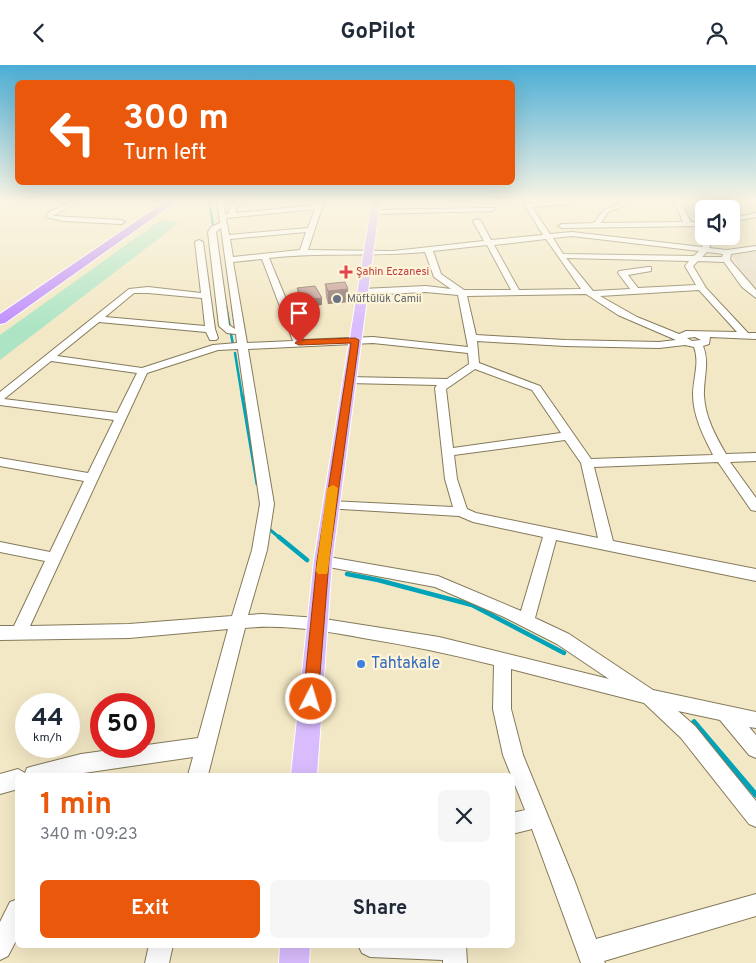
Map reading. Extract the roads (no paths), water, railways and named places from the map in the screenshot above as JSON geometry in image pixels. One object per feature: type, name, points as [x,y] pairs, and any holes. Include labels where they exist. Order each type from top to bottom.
[{"type":"highway","points":[[0,307],[98,243]]},
{"type":"highway","points":[[0,320],[102,243]]},
{"type":"main road","points":[[304,773],[323,561],[348,379],[370,243]]},
{"type":"main road","points":[[294,948],[294,963]]},
{"type":"street","points":[[198,243],[210,329],[217,347]]},
{"type":"street","points":[[213,243],[224,325],[242,339]]},
{"type":"street","points":[[198,773],[238,621],[260,554],[267,504],[228,243]]},
{"type":"street","points":[[303,252],[306,243]]},
{"type":"street","points":[[229,260],[303,252],[369,253],[480,243]]},
{"type":"street","points":[[489,243],[517,293]]},
{"type":"street","points":[[554,243],[569,268],[590,293],[610,307],[655,328],[693,339],[703,360],[698,391],[700,404],[720,457],[755,505]]},
{"type":"street","points":[[651,243],[705,249],[726,256],[744,285],[756,295]]},
{"type":"street","points":[[707,245],[689,266],[702,287],[745,335]]},
{"type":"street","points":[[562,256],[630,256],[695,259],[726,256],[756,248]]},
{"type":"street","points":[[428,249],[437,275],[462,293],[473,345],[474,365]]},
{"type":"street","points":[[265,257],[299,343]]},
{"type":"street","points":[[569,268],[594,257]]},
{"type":"street","points":[[636,291],[622,273],[648,269]]},
{"type":"street","points":[[362,292],[426,289],[462,293],[590,293],[702,287]]},
{"type":"street","points":[[0,397],[132,291],[148,290],[206,296]]},
{"type":"street","points":[[95,319],[210,329]]},
{"type":"street","points":[[48,358],[143,371],[242,339],[299,343],[372,340],[473,345],[565,343],[650,345],[693,339],[745,335],[756,336]]},
{"type":"street","points":[[461,513],[451,479],[440,388],[474,365]]},
{"type":"street","points":[[474,365],[536,388],[587,463],[606,545]]},
{"type":"street","points":[[19,632],[143,371]]},
{"type":"street","points":[[348,379],[449,383]]},
{"type":"street","points":[[0,402],[121,417]]},
{"type":"street","points":[[448,452],[568,436]]},
{"type":"street","points":[[587,463],[756,457]]},
{"type":"street","points":[[0,462],[92,478]]},
{"type":"street","points":[[330,505],[461,513],[756,575]]},
{"type":"street","points":[[526,621],[552,533]]},
{"type":"street","points":[[0,547],[54,558]]},
{"type":"street","points":[[323,561],[438,582],[563,639],[649,697],[688,732],[756,817]]},
{"type":"street","points":[[0,633],[129,631],[262,620],[318,624],[438,644],[649,697],[756,720]]},
{"type":"street","points":[[503,659],[502,709],[513,755],[591,958],[756,905]]},
{"type":"street","points":[[725,713],[756,749]]},
{"type":"street","points":[[49,773],[205,746]]},
{"type":"street","points":[[0,784],[15,780]]},
{"type":"street","points":[[515,823],[538,817]]},
{"type":"street","points":[[0,948],[15,916]]},
{"type":"street","points":[[157,963],[160,948]]},
{"type":"street","points":[[402,948],[455,953]]},
{"type":"waterway","points":[[226,306],[233,345]]},
{"type":"waterway","points":[[235,353],[242,396]]},
{"type":"waterway","points":[[242,395],[257,484]]},
{"type":"waterway","points":[[268,528],[281,539]]},
{"type":"waterway","points":[[279,537],[307,560]]},
{"type":"waterway","points":[[347,574],[378,580],[472,605],[564,653]]},
{"type":"waterway","points":[[695,724],[694,722],[756,795]]},
{"type":"place","name":"Şahin Eczanesi","points":[[346,272]]},
{"type":"place","name":"Müftülük Camii","points":[[337,299]]},
{"type":"place","name":"Tahtakale","points":[[361,664]]}]
